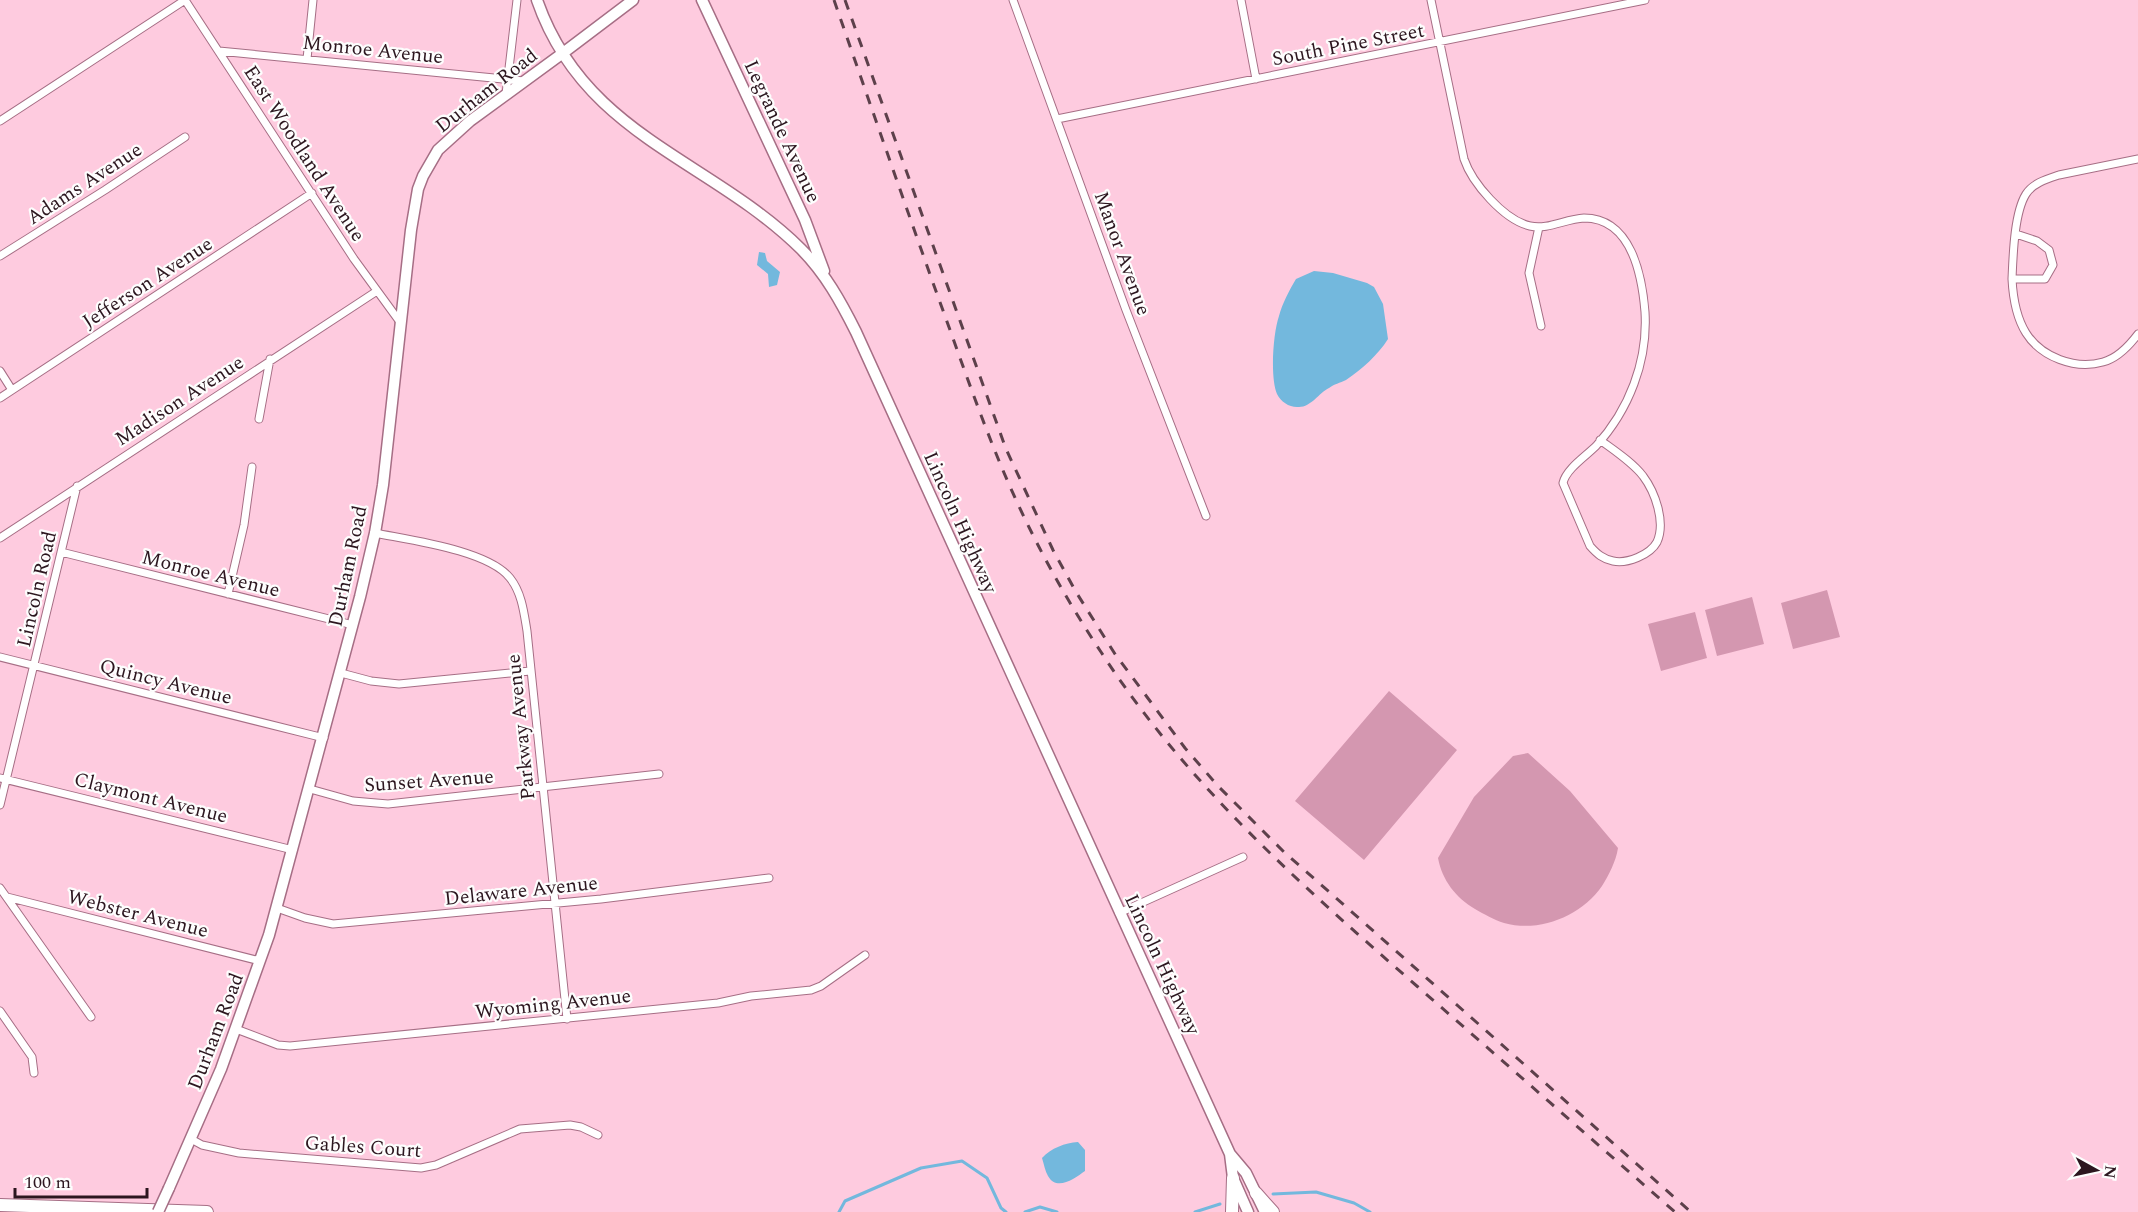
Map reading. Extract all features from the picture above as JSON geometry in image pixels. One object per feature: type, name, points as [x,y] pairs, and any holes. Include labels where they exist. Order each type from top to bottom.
[{"type":"highway","points":[[1232,1212],[1233,1178]]},
{"type":"highway","points":[[1256,1193],[1273,1212]]},
{"type":"highway","points":[[0,1206],[207,1212]]},
{"type":"main road","name":"Lincoln Highway","points":[[537,0],[563,53],[589,88],[612,112],[641,135],[771,222],[803,251],[827,280],[855,333],[1230,1154]]},
{"type":"main road","name":"Durham Road","points":[[158,1212],[191,1140],[236,1029],[260,961],[277,908],[341,673],[375,532],[383,485],[413,216],[423,176],[438,150],[448,140],[633,0]]},
{"type":"main road","name":"Legrande Avenue","points":[[702,0],[805,220],[827,280]]},
{"type":"main road","points":[[1230,1154],[1233,1178],[1248,1212]]},
{"type":"main road","points":[[1230,1154],[1246,1173],[1265,1212]]},
{"type":"street","name":"East Woodland Avenue","points":[[185,0],[354,259],[400,322]]},
{"type":"street","points":[[0,121],[185,0]]},
{"type":"street","points":[[307,59],[313,0]]},
{"type":"street","points":[[507,94],[517,0]]},
{"type":"street","name":"Manor Avenue","points":[[1013,0],[1126,310],[1206,516]]},
{"type":"street","points":[[1241,0],[1256,79]]},
{"type":"street","points":[[1431,0],[1468,170],[1482,191],[1516,220],[1528,226],[1584,218],[1596,220],[1618,232],[1630,248],[1637,264],[1645,324],[1643,349],[1636,379],[1616,420],[1564,479],[1564,487],[1590,546],[1598,555],[1616,562],[1637,558],[1653,547],[1660,529],[1650,488],[1642,475],[1627,460],[1600,440]]},
{"type":"street","name":"South Pine Street","points":[[1057,119],[1645,0]]},
{"type":"street","name":"Monroe Avenue","points":[[219,51],[524,81]]},
{"type":"street","name":"Adams Avenue","points":[[0,256],[185,137]]},
{"type":"street","points":[[2138,159],[2059,175],[2036,184],[2021,205],[2012,279],[2013,295],[2021,326],[2032,342],[2054,358],[2075,364],[2103,362],[2122,352],[2138,334]]},
{"type":"street","name":"Jefferson Avenue","points":[[0,398],[312,193]]},
{"type":"street","points":[[1539,226],[1529,273],[1541,326]]},
{"type":"street","points":[[2012,279],[2045,279],[2053,265],[2049,250],[2037,241],[2016,234]]},
{"type":"street","name":"Madison Avenue","points":[[0,538],[377,291]]},
{"type":"street","points":[[259,419],[270,359]]},
{"type":"street","points":[[0,371],[12,390]]},
{"type":"street","points":[[228,594],[244,525],[252,467]]},
{"type":"street","name":"Lincoln Road","points":[[0,805],[3,779],[34,666],[77,486]]},
{"type":"street","name":"Parkway Avenue","points":[[375,532],[479,558],[503,571],[518,592],[524,610],[567,1019]]},
{"type":"street","name":"Monroe Avenue","points":[[61,552],[353,625]]},
{"type":"street","name":"Quincy Avenue","points":[[0,657],[324,738]]},
{"type":"street","points":[[341,673],[370,681],[399,684],[530,671]]},
{"type":"street","name":"Sunset Avenue","points":[[310,789],[353,801],[388,804],[659,774]]},
{"type":"street","name":"Claymont Avenue","points":[[3,779],[293,850]]},
{"type":"street","points":[[1119,913],[1242,857]]},
{"type":"street","name":"Delaware Avenue","points":[[277,908],[305,918],[333,924],[554,904],[769,878]]},
{"type":"street","points":[[0,888],[91,1017]]},
{"type":"street","name":"Webster Avenue","points":[[7,897],[260,961]]},
{"type":"street","name":"Wyoming Avenue","points":[[236,1029],[278,1045],[290,1046],[718,1003],[751,996],[811,990],[821,986],[865,955]]},
{"type":"street","points":[[0,1011],[32,1057],[34,1073]]},
{"type":"street","name":"Gables Court","points":[[191,1140],[202,1145],[238,1153],[426,1168],[520,1129],[570,1125],[581,1127],[598,1135]]},
{"type":"shaded area","points":[[1827,590],[1840,637],[1793,649],[1781,603]]},
{"type":"shaded area","points":[[1752,597],[1764,644],[1717,656],[1705,610]]},
{"type":"shaded area","points":[[1695,612],[1707,658],[1661,671],[1648,624]]},
{"type":"shaded area","points":[[1389,691],[1457,750],[1364,860],[1295,801]]},
{"type":"shaded area","points":[[1528,753],[1570,791],[1618,848],[1605,882],[1583,906],[1571,914],[1545,924],[1518,926],[1493,919],[1462,899],[1446,881],[1438,858],[1474,797],[1513,756]]},
{"type":"water","points":[[759,252],[765,253],[767,261],[780,272],[777,285],[769,287],[768,274],[757,265]]},
{"type":"water","points":[[1314,271],[1333,273],[1374,287],[1383,304],[1388,339],[1375,356],[1352,376],[1325,390],[1307,405],[1296,407],[1281,400],[1275,387],[1273,355],[1275,333],[1282,307],[1296,279]]},
{"type":"water","points":[[1078,1142],[1085,1150],[1085,1171],[1066,1182],[1052,1181],[1042,1158],[1058,1147]]},
{"type":"waterway","points":[[839,1212],[845,1201],[921,1168],[962,1161],[987,1178],[1001,1208],[1006,1212]]},
{"type":"waterway","points":[[1273,1194],[1316,1192],[1354,1203],[1370,1212]]},
{"type":"waterway","points":[[1195,1212],[1220,1204]]},
{"type":"waterway","points":[[1025,1212],[1040,1207],[1057,1212]]},
{"type":"railway","points":[[834,0],[965,372],[1006,477],[1056,579],[1101,652],[1135,701],[1208,789],[1288,871],[1675,1212]]},
{"type":"railway","points":[[845,0],[1006,449],[1053,550],[1115,654],[1185,748],[1218,786],[1284,852],[1691,1212]]}]
